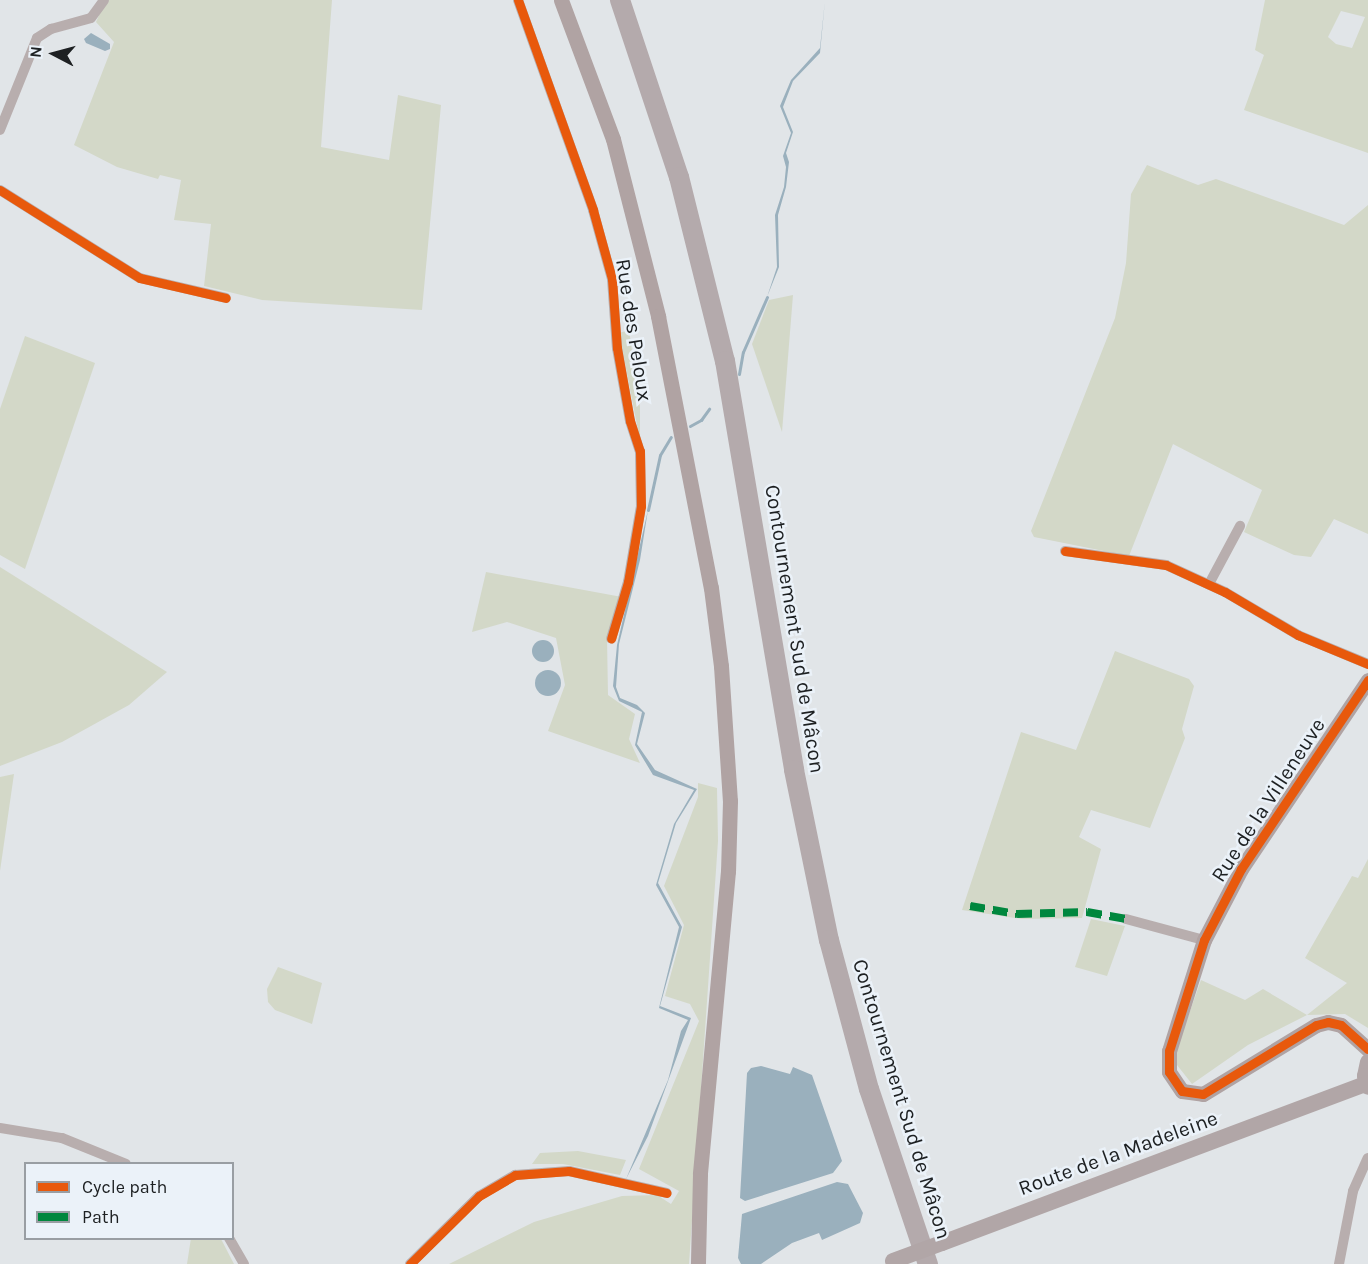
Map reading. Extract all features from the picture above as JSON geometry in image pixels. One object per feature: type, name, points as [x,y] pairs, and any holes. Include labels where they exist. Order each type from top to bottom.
[{"type":"highway","name":"Contournement Sud de Mâcon","points":[[607,0],[666,176],[704,326],[781,767],[828,985],[876,1151],[915,1264]]},
{"type":"highway","name":"Contournement Sud de Mâcon","points":[[620,0],[679,177],[725,361],[794,770],[835,963],[869,1089],[928,1264]]},
{"type":"main road","points":[[561,0],[613,139],[639,236],[676,400],[722,666],[730,801],[728,871],[700,1174],[698,1264]]},
{"type":"main road","name":"Rue de la Villeneuve","points":[[1368,680],[1241,869],[1204,940],[1176,1024],[1168,1063],[1172,1080],[1182,1091],[1203,1094],[1287,1043],[1328,1022],[1341,1025],[1368,1049]]},
{"type":"main road","points":[[1367,1085],[1368,1062]]},
{"type":"main road","name":"Route de la Madeleine","points":[[889,1262],[1367,1085]]},
{"type":"street","points":[[0,130],[37,38],[51,29],[91,18],[104,0]]},
{"type":"street","name":"Rue des Peloux","points":[[518,0],[593,210],[612,279],[617,348],[630,421],[640,451],[641,506],[628,582],[611,639]]},
{"type":"street","points":[[0,190],[133,273],[226,298]]},
{"type":"street","points":[[1209,584],[1240,526]]},
{"type":"street","points":[[1065,551],[1166,565],[1209,584],[1298,635],[1368,664]]},
{"type":"street","points":[[1126,919],[1204,940]]},
{"type":"street","points":[[0,1128],[62,1138],[121,1162]]},
{"type":"street","points":[[1339,1264],[1353,1191],[1368,1158]]},
{"type":"street","points":[[410,1264],[479,1196],[515,1175],[569,1171],[667,1193]]},
{"type":"street","points":[[230,1240],[244,1264]]},
{"type":"green space","points":[[106,0],[332,0],[321,147],[389,160],[398,95],[441,105],[422,310],[262,300],[204,286],[211,224],[174,220],[181,180],[160,175],[158,179],[117,167],[74,145],[114,42],[96,22]]},
{"type":"green space","points":[[1265,0],[1368,0],[1368,153],[1244,110],[1264,55],[1255,50]],"holes":[[[1341,11],[1365,17],[1352,48],[1336,44],[1328,37]]]},
{"type":"green space","points":[[1147,165],[1198,185],[1216,179],[1344,225],[1368,205],[1368,534],[1334,519],[1311,557],[1294,555],[1244,532],[1262,490],[1173,444],[1129,556],[1034,537],[1031,531],[1115,318],[1126,263],[1131,194]]},
{"type":"green space","points":[[793,295],[782,432],[752,344],[769,300]]},
{"type":"green space","points":[[629,330],[640,407],[640,440],[619,333]]},
{"type":"green space","points":[[25,336],[95,363],[25,569],[0,555],[0,409]]},
{"type":"green space","points":[[0,567],[167,672],[129,705],[62,742],[0,766]]},
{"type":"green space","points":[[486,572],[622,597],[607,638],[608,695],[635,714],[629,739],[640,763],[548,731],[565,685],[556,638],[507,622],[472,632]]},
{"type":"green space","points":[[1115,651],[1189,679],[1194,686],[1182,729],[1185,738],[1150,828],[1091,810],[1079,837],[1101,849],[1082,918],[1022,919],[962,910],[1021,732],[1076,750]]},
{"type":"green space","points":[[14,774],[0,871],[0,777]]},
{"type":"green space","points":[[698,783],[717,788],[718,841],[689,1264],[449,1264],[534,1222],[622,1196],[657,1195],[671,1204],[679,1191],[639,1169],[699,1021],[690,1004],[665,996],[684,925],[664,886],[698,797]]},
{"type":"green space","points":[[1368,859],[1368,1028],[1345,1014],[1307,1015],[1347,983],[1305,958],[1352,876],[1358,878]]},
{"type":"green space","points":[[1091,919],[1125,926],[1107,976],[1075,967]]},
{"type":"green space","points":[[278,967],[322,983],[312,1024],[275,1010],[268,1002],[267,989]]},
{"type":"green space","points":[[1201,980],[1245,1000],[1263,989],[1307,1015],[1248,1045],[1192,1084],[1177,1065],[1176,1051]]},
{"type":"green space","points":[[578,1151],[626,1160],[620,1175],[563,1164],[532,1164],[540,1153]]},
{"type":"green space","points":[[191,1240],[222,1240],[234,1264],[187,1264]]},
{"type":"water","points":[[825,0],[820,53],[793,81],[783,107],[793,132],[786,153],[789,162],[786,187],[778,215],[779,267],[767,297],[777,267],[775,215],[784,187],[786,167],[783,156],[791,133],[780,106],[791,80],[820,48]]},
{"type":"water","points":[[91,33],[110,44],[110,49],[105,51],[86,43],[84,39]]},
{"type":"water","points":[[648,510],[640,560],[619,644],[616,687],[620,698],[637,705],[645,713],[637,744],[655,770],[697,789],[676,823],[658,883],[682,927],[660,1006],[691,1018],[648,1136],[626,1179],[668,1080],[681,1031],[688,1020],[659,1008],[679,927],[656,885],[674,824],[694,790],[653,775],[635,745],[642,712],[619,701],[613,686],[617,645]]},
{"type":"water","points":[[543,640],[551,643],[554,651],[551,659],[543,662],[535,659],[532,651],[535,643]]},
{"type":"water","points":[[548,670],[557,674],[561,683],[557,692],[548,696],[539,692],[535,683],[539,674]]},
{"type":"water","points":[[761,1066],[790,1074],[793,1067],[812,1075],[842,1161],[833,1173],[745,1201],[740,1198],[747,1073],[751,1068]]},
{"type":"water","points":[[837,1182],[848,1184],[863,1213],[860,1223],[822,1240],[819,1233],[792,1243],[761,1264],[741,1264],[738,1258],[742,1214]]},
{"type":"waterway","points":[[739,374],[743,352],[767,297]]},
{"type":"waterway","points":[[690,426],[701,420],[709,409]]},
{"type":"waterway","points":[[648,510],[660,455],[671,437]]},
{"type":"marked path","points":[[970,906],[1017,914],[1087,912],[1126,919]]},
{"type":"cycle path","points":[[518,0],[593,210],[612,279],[617,348],[630,421],[640,451],[641,506],[628,582],[611,639]]},
{"type":"cycle path","points":[[0,190],[140,278],[226,298]]},
{"type":"cycle path","points":[[1065,551],[1166,565],[1225,592],[1298,635],[1368,664]]},
{"type":"cycle path","points":[[1368,680],[1241,869],[1204,940],[1169,1051],[1169,1072],[1182,1091],[1203,1094],[1316,1025],[1328,1022],[1341,1025],[1368,1049]]},
{"type":"cycle path","points":[[410,1264],[479,1196],[515,1175],[569,1171],[667,1193]]}]
